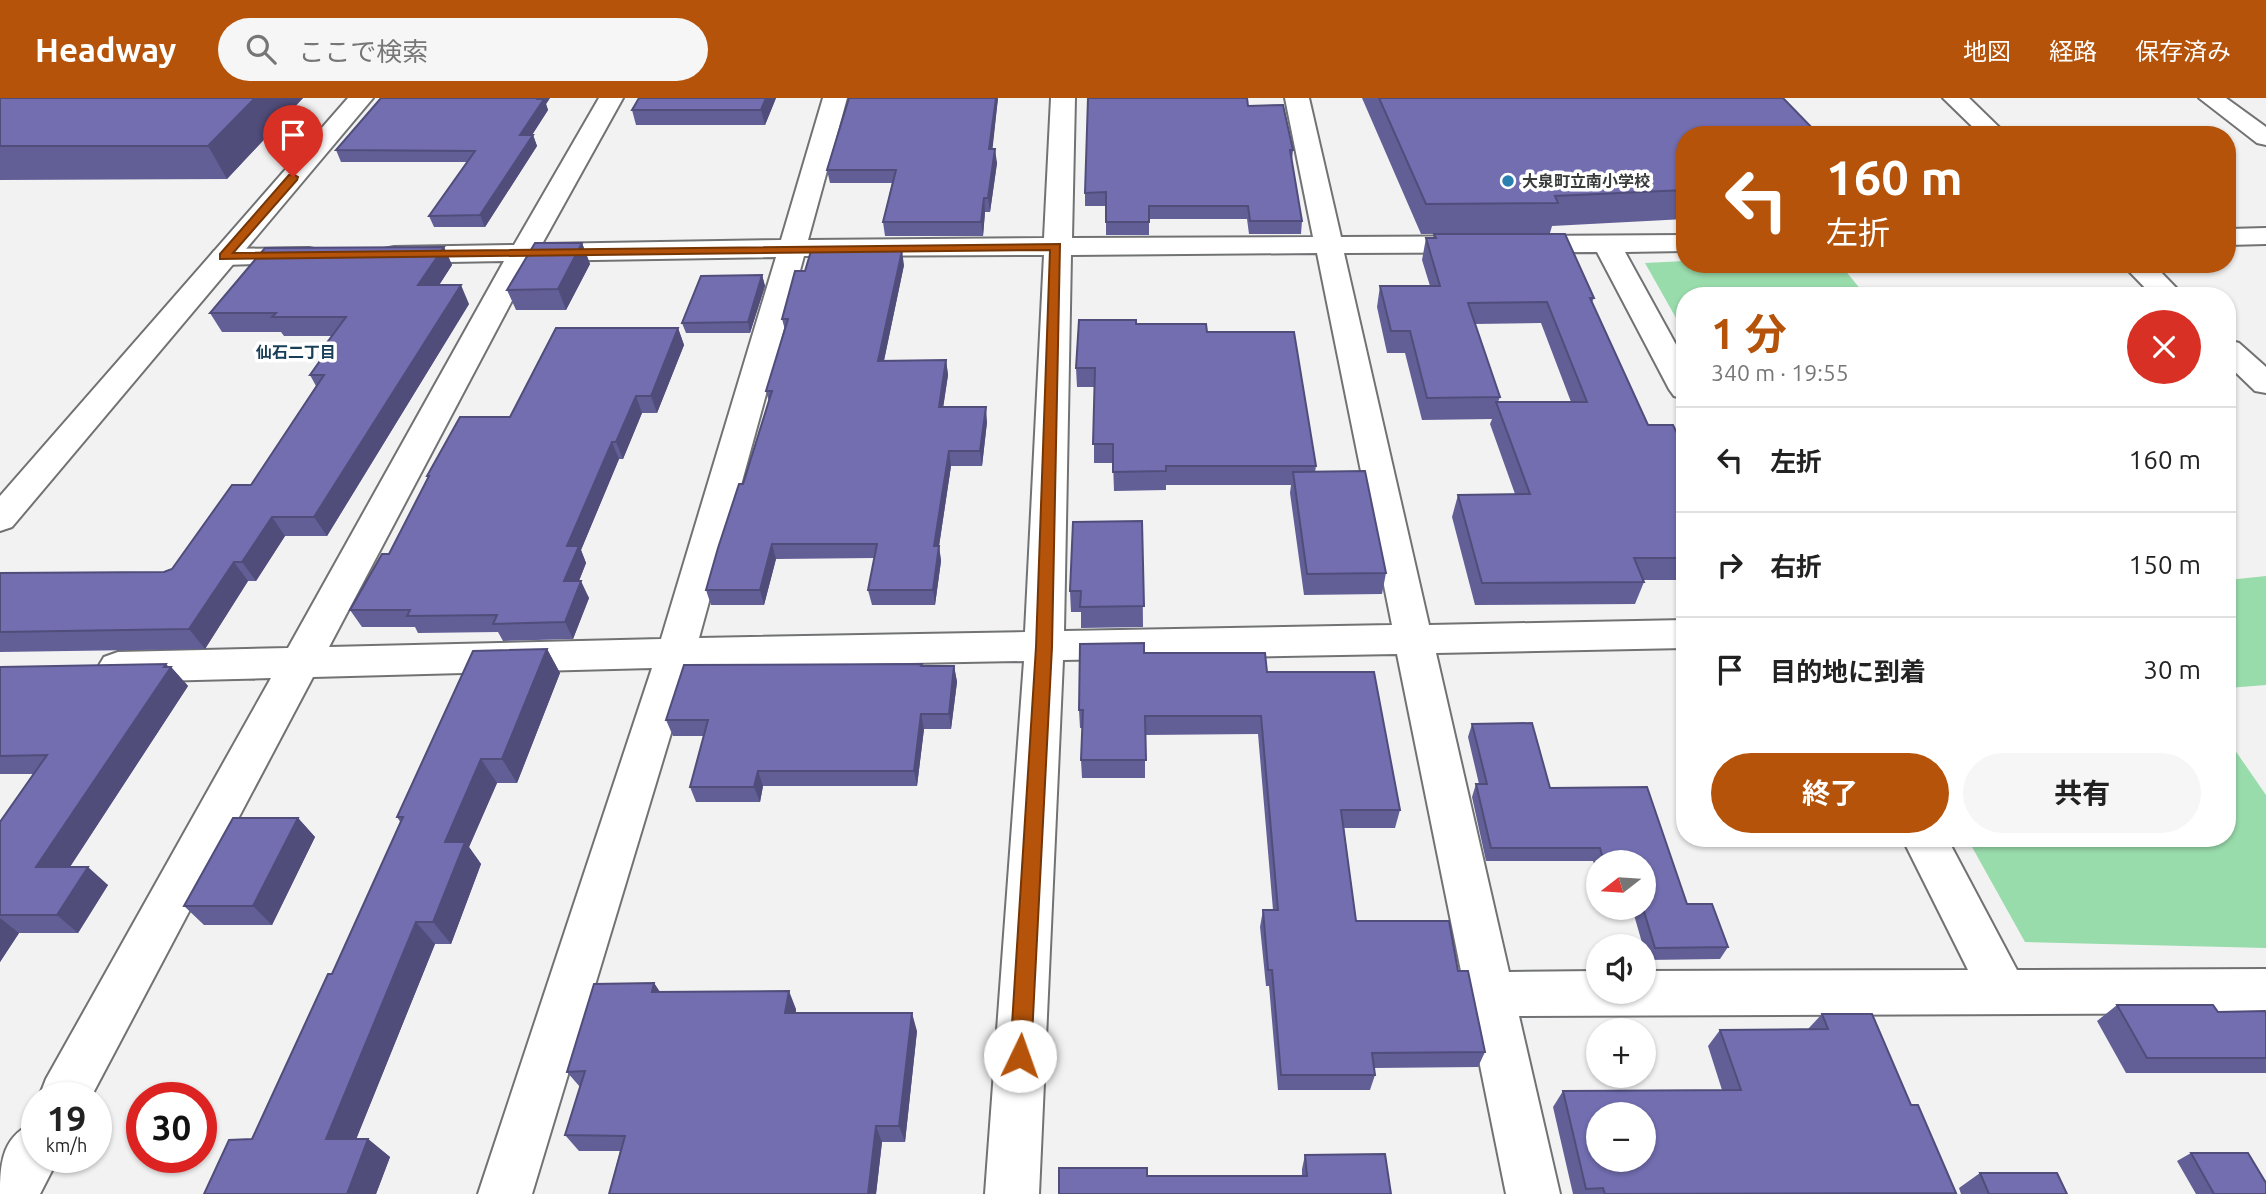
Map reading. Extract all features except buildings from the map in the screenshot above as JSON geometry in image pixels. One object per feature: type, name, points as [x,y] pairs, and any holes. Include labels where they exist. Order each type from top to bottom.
[{"type":"street","points":[[0,519],[361,98]]},
{"type":"street","points":[[72,1082],[523,253],[611,98]]},
{"type":"street","points":[[505,1194],[676,653],[835,98]]},
{"type":"street","points":[[1012,1194],[1044,647],[1063,98]]},
{"type":"street","points":[[1297,98],[1533,1194]]},
{"type":"street","points":[[1955,98],[1985,126]]},
{"type":"street","points":[[2211,98],[2266,138]]},
{"type":"street","points":[[2236,237],[2266,236]]},
{"type":"street","points":[[374,255],[1329,243],[1676,243]]},
{"type":"street","points":[[1607,244],[1676,372]]},
{"type":"street","points":[[224,257],[333,256]]},
{"type":"street","points":[[2146,273],[2160,287]]},
{"type":"street","points":[[2236,356],[2266,384]]},
{"type":"street","points":[[81,668],[1415,637],[1676,634]]},
{"type":"street","points":[[1929,847],[2003,990]]},
{"type":"street","points":[[1488,994],[2266,991]]},
{"type":"street","points":[[11,1194],[23,1173]]},
{"type":"green space","points":[[1676,261],[1676,273],[1847,273],[1859,287],[1676,287],[1676,318],[1645,263]]},
{"type":"green space","points":[[2266,576],[2266,685],[2236,687],[2236,579]]},
{"type":"green space","points":[[2236,752],[2266,795],[2266,948],[2025,942],[1972,847],[2236,847]]},
{"type":"place","name":"大泉町立南小学校","points":[[1508,181]]},
{"type":"district","name":"仙石二丁目","points":[[296,352]]},
{"type":"route","points":[[293,177],[224,257],[813,247],[1056,246],[1044,647],[1020,1056]]}]
